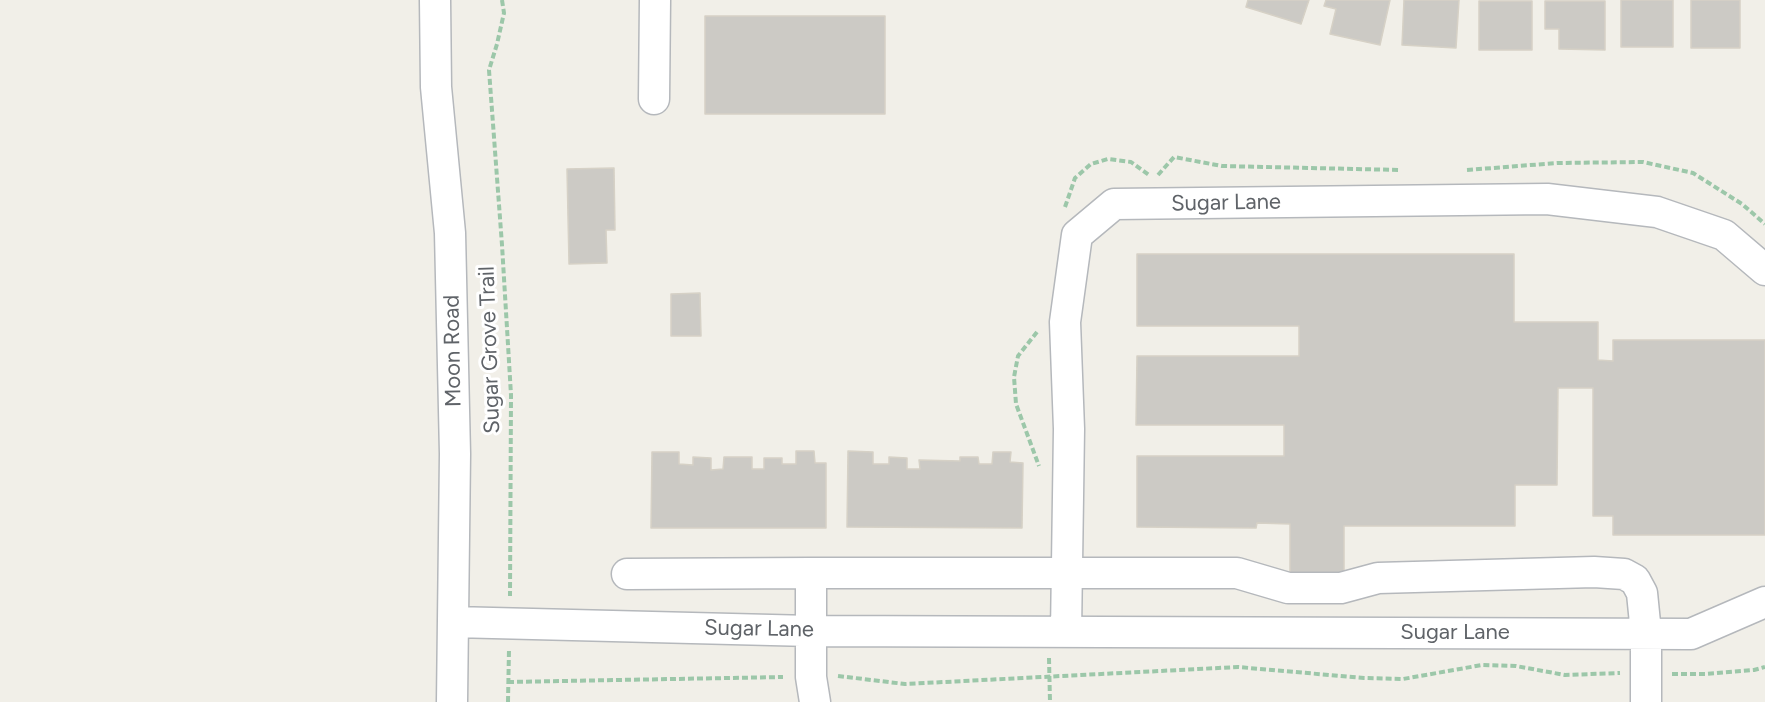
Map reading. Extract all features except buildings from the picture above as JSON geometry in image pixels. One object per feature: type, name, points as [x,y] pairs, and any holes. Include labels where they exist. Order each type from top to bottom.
[{"type":"street","name":"Moon Road","points":[[435,0],[436,87],[450,233],[455,454],[452,702]]},
{"type":"street","points":[[654,99],[655,0]]},
{"type":"street","name":"Sugar Lane","points":[[1058,631],[1067,574],[1069,429],[1065,322],[1077,235],[1114,204],[1547,199],[1657,212],[1724,236],[1765,270]]},
{"type":"street","points":[[627,574],[1237,573],[1288,588],[1341,588],[1378,578],[1594,572],[1624,574],[1635,580],[1642,593],[1646,633],[1646,688]]},
{"type":"street","points":[[811,573],[813,689]]},
{"type":"street","name":"Sugar Lane","points":[[453,622],[811,631],[1691,634],[1765,602]]},
{"type":"path","name":"Sugar Grove Trail","points":[[502,0],[504,13],[489,70],[511,395],[510,623],[507,702]]},
{"type":"path","points":[[1065,214],[1075,178],[1091,164],[1108,159],[1131,162],[1153,178],[1160,174],[1174,158],[1222,166],[1404,171]]},
{"type":"path","points":[[1463,170],[1557,163],[1643,162],[1693,173],[1742,204],[1765,224]]},
{"type":"path","points":[[1041,474],[1036,454],[1016,404],[1014,377],[1018,356],[1043,325]]},
{"type":"path","points":[[1050,702],[1049,676],[1058,631]]},
{"type":"path","points":[[508,682],[813,689],[846,676],[905,684],[1238,667],[1364,678],[1403,679],[1482,665],[1516,666],[1646,688],[1706,674],[1765,667]]}]
